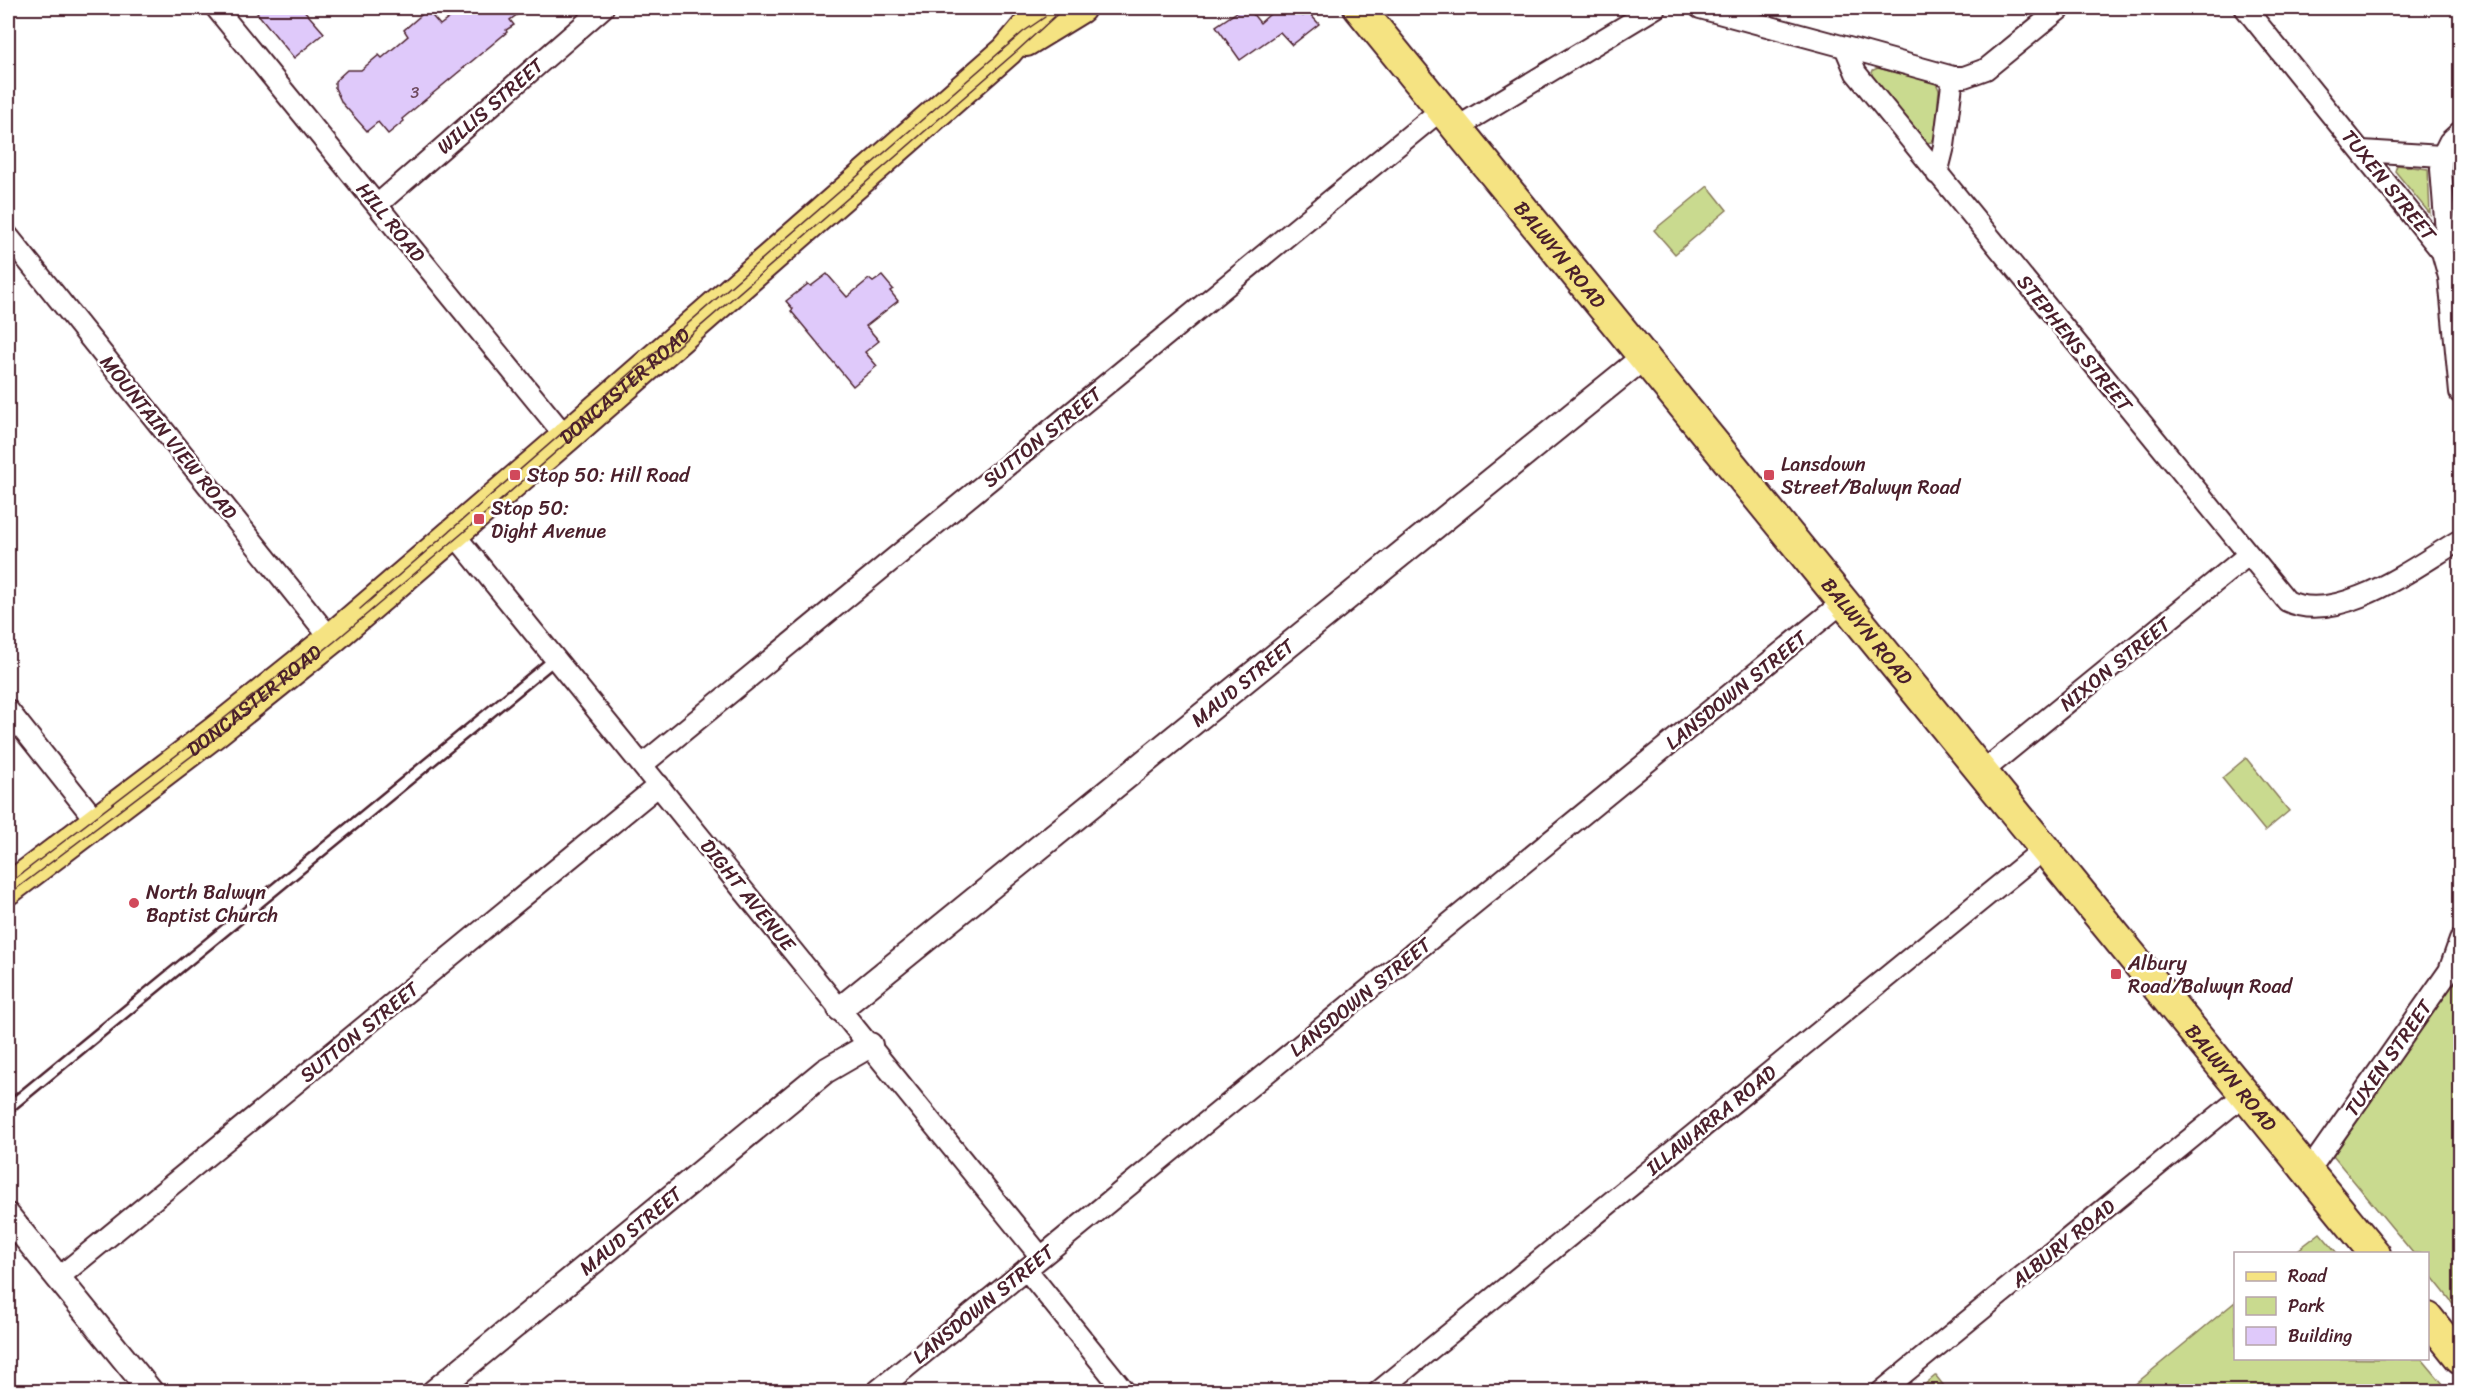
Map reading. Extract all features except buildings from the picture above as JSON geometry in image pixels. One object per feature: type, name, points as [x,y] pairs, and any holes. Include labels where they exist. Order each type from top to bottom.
[{"type":"main road","name":"DONCASTER ROAD","points":[[8,890],[215,732],[331,639],[566,437],[1007,51],[1043,8]]},
{"type":"main road","name":"DONCASTER ROAD","points":[[1007,51],[1080,8]]},
{"type":"main road","name":"BALWYN ROAD","points":[[1359,8],[2373,1252]]},
{"type":"main road","points":[[2429,1320],[2460,1358]]},
{"type":"street","name":"HILL ROAD","points":[[216,8],[566,437]]},
{"type":"street","name":"WILLIS STREET","points":[[377,205],[603,8]]},
{"type":"street","points":[[1449,118],[1655,8]]},
{"type":"street","points":[[1700,8],[1953,77],[1970,76],[1986,69],[2061,8]]},
{"type":"street","name":"TUXEN STREET","points":[[2246,8],[2442,252],[2449,277],[2460,393]]},
{"type":"street","name":"STEPHENS STREET","points":[[1845,47],[1856,73],[2287,601],[2302,606],[2311,606],[2343,603],[2362,597],[2460,540]]},
{"type":"street","points":[[1937,174],[1944,146],[1953,77]]},
{"type":"street","name":"SUTTON STREET","points":[[642,765],[1449,118]]},
{"type":"street","points":[[2442,252],[2446,232],[2442,156],[2449,142],[2460,132]]},
{"type":"street","points":[[2362,151],[2442,156]]},
{"type":"street","name":"MOUNTAIN VIEW ROAD","points":[[8,236],[331,639]]},
{"type":"street","name":"MAUD STREET","points":[[840,1009],[1644,357]]},
{"type":"street","name":"DIGHT AVENUE","points":[[454,534],[864,1039],[1033,1263],[1125,1392]]},
{"type":"street","name":"NIXON STREET","points":[[1982,772],[2248,555]]},
{"type":"street","name":"LANSDOWN STREET","points":[[876,1392],[1843,603]]},
{"type":"street","points":[[8,710],[97,822]]},
{"type":"street","name":"SUTTON STREET","points":[[58,1278],[659,785]]},
{"type":"street","name":"ILLAWARRA ROAD","points":[[1378,1392],[2044,848]]},
{"type":"street","name":"TUXEN STREET","points":[[2308,1172],[2449,971],[2460,940]]},
{"type":"street","name":"MAUD STREET","points":[[434,1392],[864,1039]]},
{"type":"street","name":"ALBURY ROAD","points":[[1881,1392],[2245,1094]]},
{"type":"street","points":[[8,1216],[151,1392]]},
{"type":"lane","points":[[8,1108],[555,659]]},
{"type":"green space","points":[[1878,68],[1936,83],[1939,90],[1935,136],[1932,142],[1926,143],[1871,77],[1873,70]]},
{"type":"green space","points":[[2397,165],[2428,169],[2430,214],[2395,171]]},
{"type":"green space","points":[[1708,186],[1727,210],[1675,254],[1654,230]]},
{"type":"green space","points":[[2246,758],[2289,811],[2265,831],[2222,778]]},
{"type":"green space","points":[[2460,974],[2460,1312],[2429,1273],[2429,1252],[2412,1252],[2333,1156]]},
{"type":"green space","points":[[2320,1233],[2336,1252],[2295,1252]]},
{"type":"green space","points":[[2234,1303],[2234,1360],[2423,1360],[2449,1391],[2127,1391]]},
{"type":"green space","points":[[1935,1376],[1948,1391],[1917,1391]]},
{"type":"tram line","points":[[8,895],[218,736],[334,642],[479,519],[1064,8]]},
{"type":"tram line","points":[[360,609],[1023,32],[1045,17]]},
{"type":"tram line","points":[[8,884],[312,649]]},
{"type":"place","name":"Stop 50: Hill Road","points":[[515,475]]},
{"type":"place","name":"Lansdown Street/Balwyn Road","points":[[1769,475]]},
{"type":"place","name":"Stop 50: Dight Avenue","points":[[479,519]]},
{"type":"place","name":"North Balwyn Baptist Church","points":[[134,903]]},
{"type":"place","name":"Albury Road/Balwyn Road","points":[[2116,974]]}]
